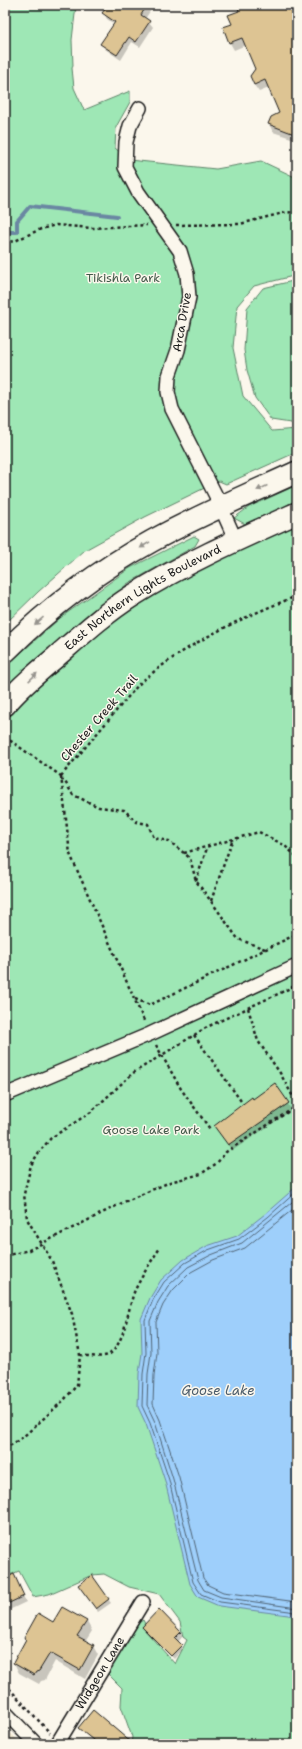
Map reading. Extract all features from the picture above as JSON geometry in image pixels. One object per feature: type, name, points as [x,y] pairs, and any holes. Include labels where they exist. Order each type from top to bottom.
[{"type":"main road","points":[[5,652],[53,609],[100,574],[152,541],[297,472]]},
{"type":"main road","name":"East Northern Lights Boulevard","points":[[5,705],[33,677],[64,650],[131,597],[167,576],[236,541],[297,513]]},
{"type":"street","name":"Arca Drive","points":[[140,108],[130,126],[126,142],[125,167],[138,192],[180,251],[187,274],[189,297],[178,350],[169,376],[168,392],[172,410],[221,507],[236,541]]},
{"type":"street","points":[[5,1095],[150,1034],[297,966]]},
{"type":"street","name":"Widgeon Lane","points":[[58,1743],[143,1602]]},
{"type":"street","points":[[5,1712],[36,1744]]},
{"type":"path","points":[[287,212],[297,213]]},
{"type":"path","name":"Chester Creek Trail","points":[[5,737],[61,776],[139,684],[153,671],[211,634],[260,610],[297,596]]},
{"type":"path","points":[[61,776],[70,854],[150,1034],[181,1089],[210,1129]]},
{"type":"path","points":[[61,780],[64,780],[73,795],[100,807],[124,810],[137,822],[148,824],[154,838],[169,840],[190,858],[196,881],[212,901],[238,940],[265,949]]},
{"type":"path","points":[[184,853],[258,832],[284,845],[297,857]]},
{"type":"path","points":[[212,901],[232,840]]},
{"type":"path","points":[[196,881],[207,847]]},
{"type":"path","points":[[134,999],[150,1005],[297,934]]},
{"type":"path","points":[[5,1449],[23,1437],[64,1400],[76,1385],[80,1355],[72,1314],[52,1262],[26,1219],[24,1194],[31,1165],[38,1152],[51,1138],[91,1112],[133,1073],[207,1027],[297,985]]},
{"type":"path","points":[[5,1256],[29,1250],[124,1202],[170,1182],[201,1174],[217,1163],[226,1152],[297,1105],[280,1073],[258,1041],[248,1008]]},
{"type":"path","points":[[194,1035],[242,1104]]},
{"type":"path","points":[[80,1355],[107,1355],[113,1350],[127,1320],[134,1292],[160,1248]]},
{"type":"path","points":[[5,1684],[58,1743]]},
{"type":"shaded area","points":[[5,1727],[21,1744],[5,1744]]},
{"type":"green space","name":"Tikishla Park","points":[[5,5],[76,5],[72,40],[74,88],[84,110],[130,91],[130,102],[116,127],[115,148],[129,160],[216,169],[261,161],[297,178],[297,275],[254,286],[237,306],[233,348],[243,396],[272,431],[297,429],[297,452],[226,484],[219,481],[145,517],[85,550],[5,624]]},
{"type":"green space","points":[[297,280],[297,424],[271,420],[255,398],[247,370],[244,350],[247,308],[263,288]]},
{"type":"green space","points":[[297,485],[297,506],[259,524],[245,524],[234,518],[249,507]]},
{"type":"green space","name":"Goose Lake Park","points":[[297,521],[297,1744],[131,1744],[132,1737],[121,1706],[122,1688],[105,1671],[134,1626],[143,1620],[145,1624],[142,1627],[175,1664],[187,1640],[183,1637],[180,1622],[159,1594],[129,1587],[104,1574],[92,1575],[49,1594],[33,1597],[19,1571],[5,1577],[5,716],[40,681],[82,644],[163,586]]},
{"type":"green space","points":[[194,536],[199,539],[195,546],[127,584],[5,695],[5,667],[60,618],[130,568]]},
{"type":"water","name":"Goose Lake","points":[[297,1186],[297,1617],[219,1606],[198,1597],[190,1584],[165,1481],[146,1424],[138,1407],[139,1373],[142,1353],[141,1319],[150,1298],[161,1280],[183,1260],[207,1246],[237,1236]]},
{"type":"building","points":[[108,5],[147,5],[141,15],[150,21],[136,42],[129,37],[117,55],[100,44],[115,22],[102,13]]},
{"type":"building","points":[[237,5],[297,5],[297,135],[268,124],[271,117],[279,113],[265,80],[254,85],[250,76],[255,69],[242,38],[229,43],[223,27],[232,24],[228,15],[239,11]]},
{"type":"building","points":[[275,1083],[289,1103],[228,1145],[214,1126],[252,1097],[253,1099]]},
{"type":"building","points":[[14,1574],[24,1596],[5,1605],[5,1578]]},
{"type":"building","points":[[92,1575],[109,1599],[96,1609],[78,1585]]},
{"type":"building","points":[[62,1607],[87,1621],[77,1636],[94,1645],[80,1670],[50,1653],[39,1671],[34,1675],[13,1663],[26,1639],[24,1638],[38,1613],[53,1622]]},
{"type":"building","points":[[159,1609],[181,1632],[175,1638],[182,1645],[171,1656],[142,1627]]},
{"type":"building","points":[[93,1710],[133,1744],[98,1744],[78,1728]]},
{"type":"waterway","points":[[5,226],[7,232],[17,232],[17,221],[30,206],[117,216]]}]
